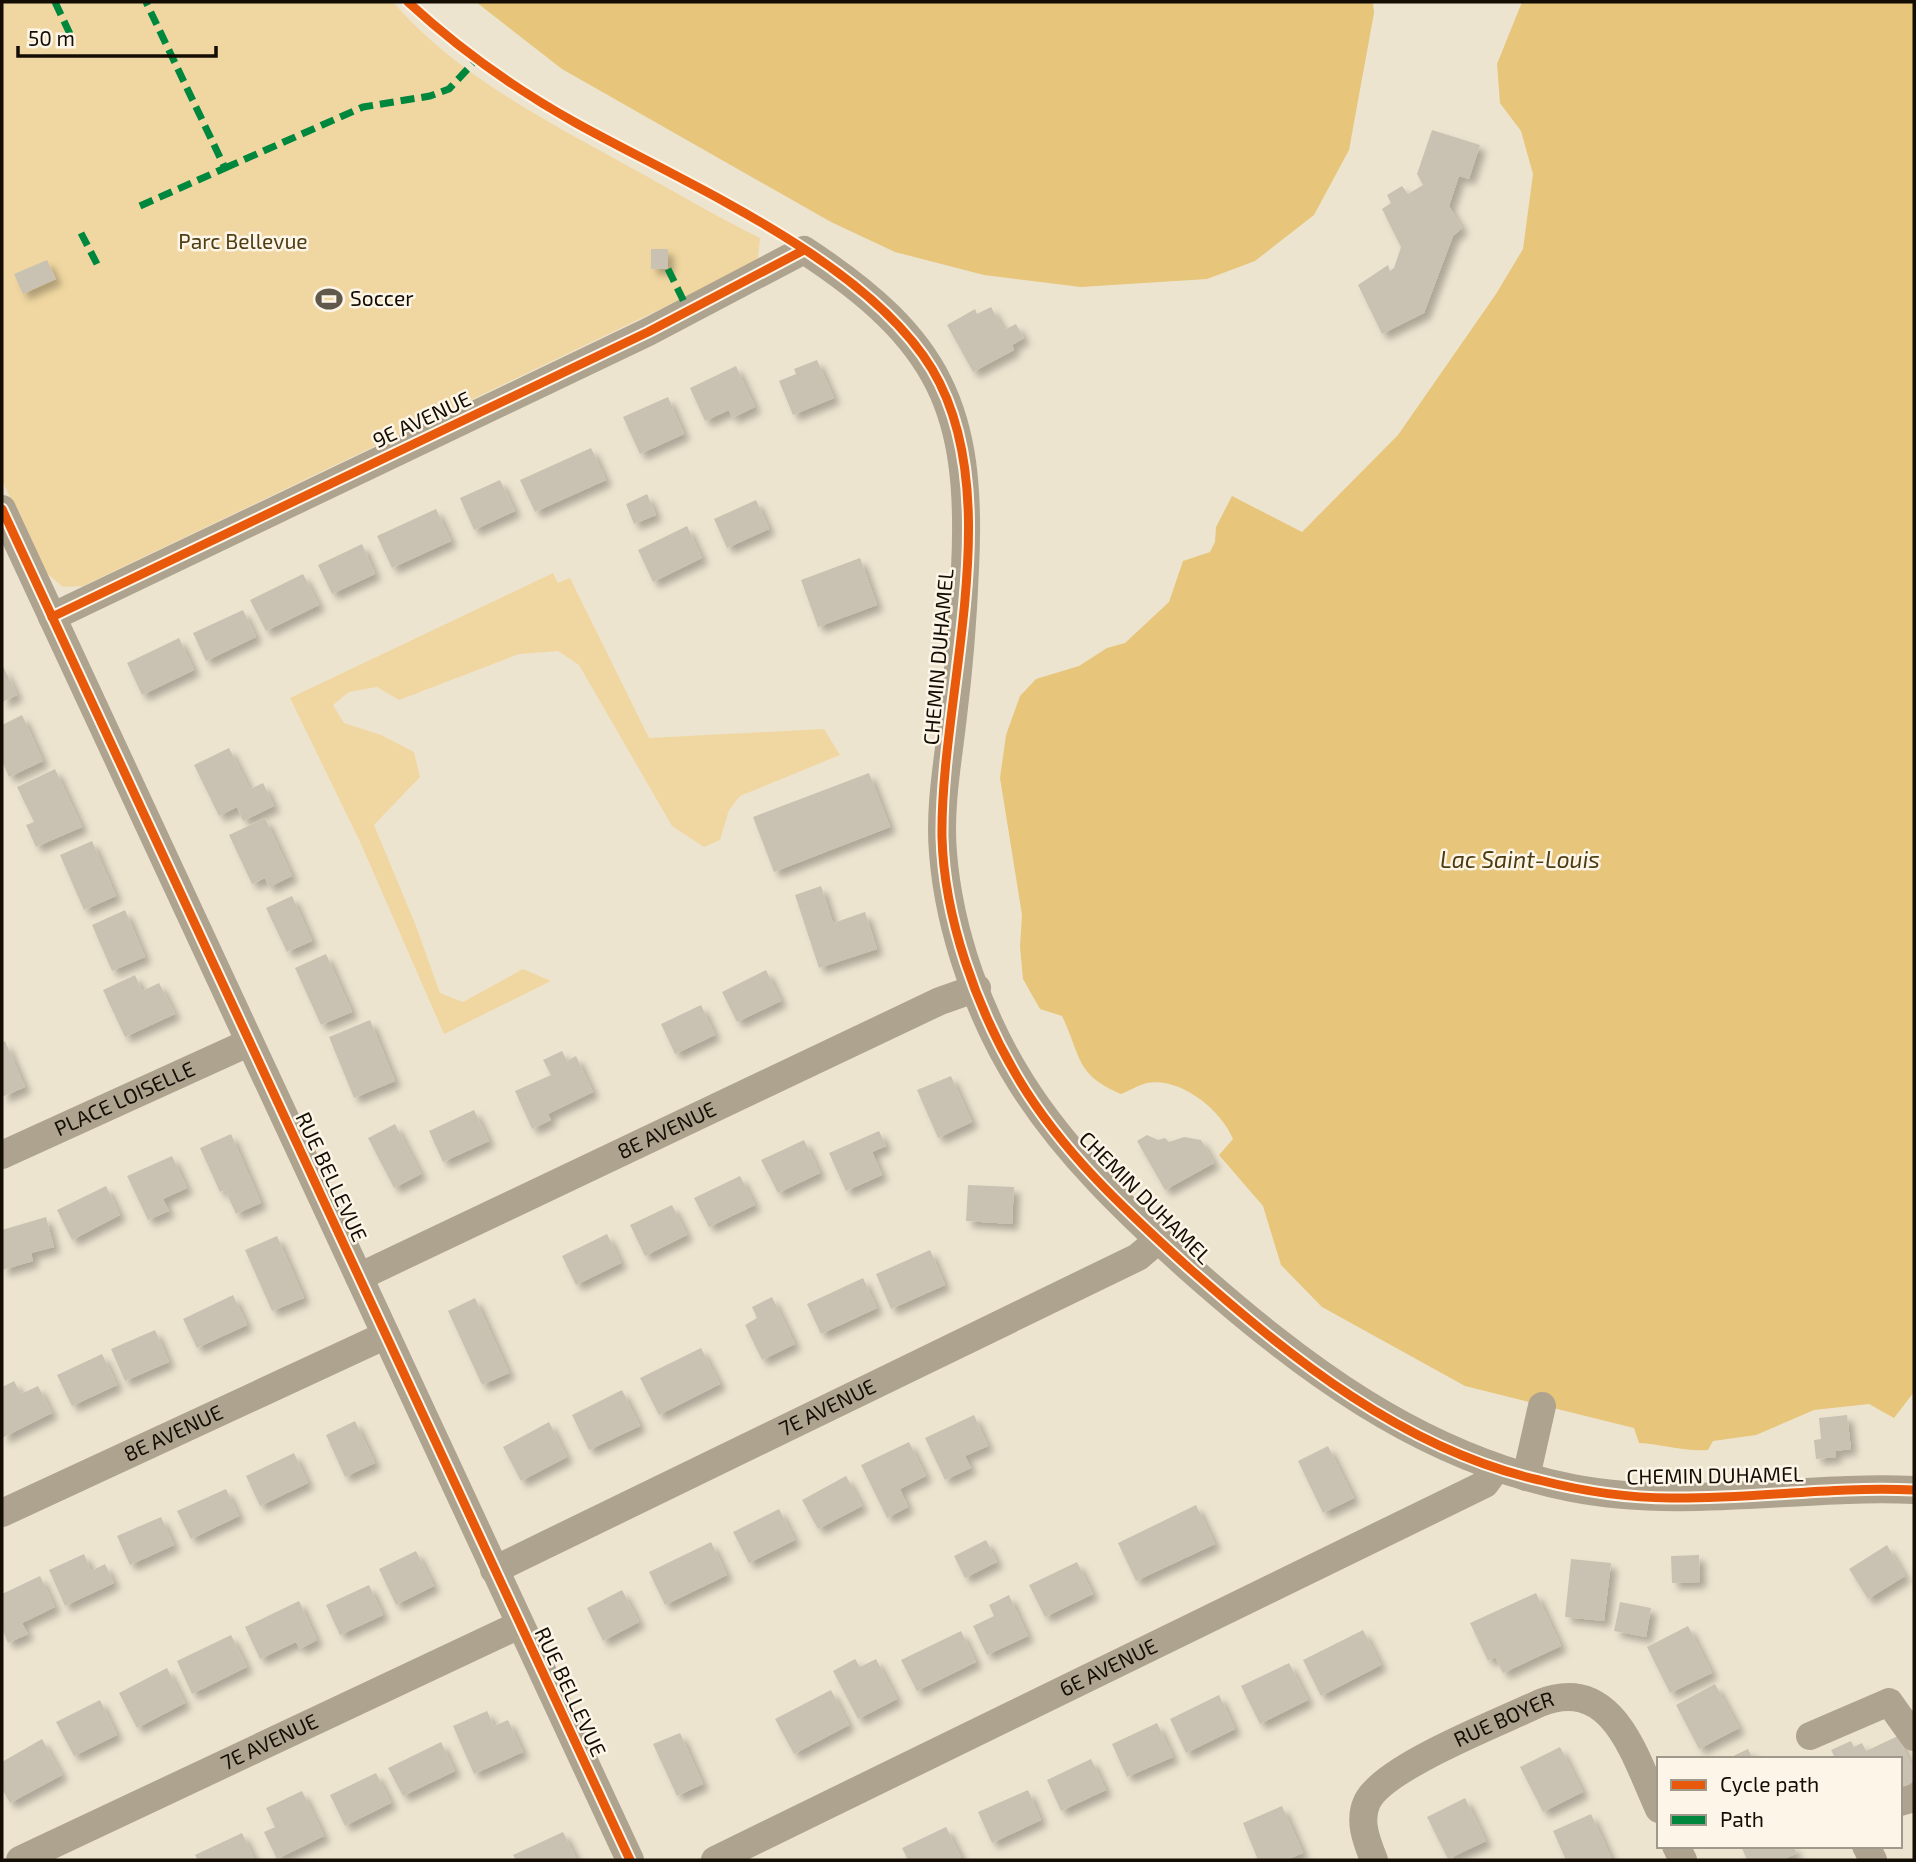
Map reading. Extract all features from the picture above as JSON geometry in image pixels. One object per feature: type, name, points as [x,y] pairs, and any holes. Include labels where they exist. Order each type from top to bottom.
[{"type":"street","name":"9E AVENUE","points":[[52,617],[648,332],[804,250]]},
{"type":"street","name":"CHEMIN DUHAMEL","points":[[804,250],[863,292],[909,338],[940,384],[958,431],[966,476],[966,540],[960,653],[945,778],[943,844],[951,905],[977,988],[1008,1059],[1041,1112],[1088,1171],[1158,1240],[1271,1339],[1326,1381],[1405,1427],[1496,1469],[1605,1493],[1664,1498],[1914,1490]]},
{"type":"street","name":"RUE BELLEVUE","points":[[2,509],[384,1336],[630,1860]]},
{"type":"street","name":"8E AVENUE","points":[[359,1277],[940,1001],[977,988]]},
{"type":"street","name":"PLACE LOISELLE","points":[[2,1155],[248,1043]]},
{"type":"street","name":"7E AVENUE","points":[[494,1570],[1138,1257],[1158,1240]]},
{"type":"street","name":"8E AVENUE","points":[[2,1513],[384,1336]]},
{"type":"street","points":[[1526,1477],[1542,1406]]},
{"type":"street","name":"6E AVENUE","points":[[715,1860],[1485,1484],[1496,1469]]},
{"type":"street","name":"7E AVENUE","points":[[20,1860],[519,1625]]},
{"type":"street","name":"RUE BOYER","points":[[1374,1860],[1363,1818],[1367,1803],[1391,1775],[1540,1703],[1562,1697],[1591,1700],[1615,1720],[1657,1806]]},
{"type":"street","points":[[1810,1736],[1889,1702],[1914,1737]]},
{"type":"green space","name":"Parc Bellevue","points":[[2,2],[393,2],[444,52],[503,94],[565,132],[760,238],[758,258],[746,268],[83,586],[63,587],[43,570],[2,480]]},
{"type":"green space","points":[[553,573],[558,583],[570,578],[649,738],[824,729],[840,755],[740,796],[729,810],[720,840],[704,847],[672,826],[579,665],[558,651],[519,654],[399,700],[377,687],[349,692],[333,705],[344,723],[381,735],[414,752],[420,777],[374,825],[416,926],[440,993],[463,1002],[523,969],[551,981],[444,1034],[361,844],[290,698]]},
{"type":"water","points":[[476,2],[1373,2],[1374,13],[1349,150],[1314,215],[1255,261],[1207,279],[1081,287],[984,275],[895,252],[831,222],[562,69]]},
{"type":"water","name":"Lac Saint-Louis","points":[[1522,2],[1914,2],[1914,1392],[1894,1418],[1869,1404],[1814,1410],[1756,1435],[1713,1441],[1708,1450],[1691,1450],[1639,1443],[1634,1428],[1465,1386],[1322,1307],[1281,1265],[1263,1206],[1219,1155],[1233,1139],[1219,1117],[1198,1098],[1173,1085],[1147,1083],[1121,1094],[1106,1087],[1087,1072],[1062,1016],[1040,1009],[1023,979],[1020,947],[1022,915],[1000,778],[1006,735],[1020,696],[1036,679],[1079,666],[1107,648],[1125,643],[1169,602],[1183,561],[1210,552],[1215,542],[1216,527],[1232,496],[1302,532],[1398,435],[1496,294],[1523,249],[1533,174],[1521,131],[1500,103],[1497,64]]},
{"type":"building","points":[[1432,130],[1480,145],[1469,179],[1459,176],[1449,206],[1462,228],[1453,236],[1424,313],[1382,334],[1358,285],[1388,265],[1390,271],[1394,268],[1401,247],[1382,209],[1391,203],[1387,195],[1402,186],[1408,194],[1423,185],[1417,174]]},
{"type":"building","points":[[651,249],[668,249],[668,269],[651,269]]},
{"type":"building","points":[[47,260],[56,279],[23,294],[14,274]]},
{"type":"building","points":[[991,307],[1004,330],[1016,324],[1024,338],[1012,345],[1014,350],[973,372],[947,325],[975,309],[977,314]]},
{"type":"building","points":[[817,360],[834,398],[793,415],[779,381],[796,374],[794,369]]},
{"type":"building","points":[[736,366],[755,407],[732,418],[729,410],[705,421],[690,388]]},
{"type":"building","points":[[668,397],[684,434],[640,454],[623,417]]},
{"type":"building","points":[[591,448],[606,480],[535,512],[520,480]]},
{"type":"building","points":[[500,480],[515,511],[474,530],[460,498]]},
{"type":"building","points":[[647,494],[656,515],[634,524],[626,504]]},
{"type":"building","points":[[756,500],[769,529],[727,548],[714,519]]},
{"type":"building","points":[[436,509],[451,541],[392,568],[377,536]]},
{"type":"building","points":[[687,526],[702,558],[653,582],[638,550]]},
{"type":"building","points":[[362,544],[375,574],[332,594],[318,565]]},
{"type":"building","points":[[860,558],[877,605],[818,627],[801,580]]},
{"type":"building","points":[[303,574],[319,605],[266,631],[250,600]]},
{"type":"building","points":[[243,610],[256,637],[206,661],[193,633]]},
{"type":"building","points":[[179,638],[194,670],[142,695],[127,663]]},
{"type":"building","points":[[2,664],[17,695],[2,702]]},
{"type":"building","points":[[22,715],[43,761],[9,777],[2,761],[2,725]]},
{"type":"building","points":[[229,748],[250,789],[263,783],[274,806],[243,821],[237,807],[219,816],[194,765]]},
{"type":"building","points":[[55,769],[82,827],[36,847],[26,825],[34,822],[17,787]]},
{"type":"building","points":[[869,773],[890,827],[774,872],[753,817]]},
{"type":"building","points":[[265,818],[292,876],[269,887],[265,878],[252,884],[229,835]]},
{"type":"building","points":[[92,841],[116,896],[84,910],[60,855]]},
{"type":"building","points":[[821,886],[833,923],[865,912],[877,949],[819,968],[795,895]]},
{"type":"building","points":[[292,896],[312,941],[287,952],[266,908]]},
{"type":"building","points":[[125,910],[145,957],[112,971],[92,925]]},
{"type":"building","points":[[326,954],[352,1012],[321,1025],[295,968]]},
{"type":"building","points":[[766,970],[781,1001],[737,1022],[722,992]]},
{"type":"building","points":[[135,975],[142,991],[159,983],[175,1014],[125,1037],[103,990]]},
{"type":"building","points":[[701,1005],[715,1035],[675,1054],[661,1024]]},
{"type":"building","points":[[370,1020],[395,1081],[354,1098],[329,1037]]},
{"type":"building","points":[[5,1041],[25,1087],[2,1097],[2,1043]]},
{"type":"building","points":[[562,1051],[567,1061],[576,1056],[593,1092],[548,1114],[551,1120],[532,1129],[515,1091],[551,1075],[543,1060]]},
{"type":"building","points":[[951,1076],[972,1122],[938,1138],[917,1090]]},
{"type":"building","points":[[474,1110],[489,1141],[443,1162],[429,1131]]},
{"type":"building","points":[[395,1124],[421,1174],[394,1188],[368,1138]]},
{"type":"building","points":[[879,1131],[886,1146],[872,1152],[882,1175],[846,1191],[829,1153]]},
{"type":"building","points":[[231,1134],[261,1203],[236,1214],[225,1190],[220,1192],[200,1148]]},
{"type":"building","points":[[1147,1135],[1158,1140],[1165,1138],[1169,1142],[1184,1137],[1201,1140],[1214,1163],[1165,1190],[1137,1141]]},
{"type":"building","points":[[804,1140],[820,1173],[778,1193],[761,1160]]},
{"type":"building","points":[[172,1156],[187,1188],[163,1199],[169,1211],[148,1220],[127,1176]]},
{"type":"building","points":[[740,1176],[755,1205],[709,1227],[694,1198]]},
{"type":"building","points":[[968,1185],[1014,1187],[1012,1224],[966,1221]]},
{"type":"building","points":[[106,1186],[120,1215],[72,1240],[57,1210]]},
{"type":"building","points":[[672,1205],[687,1235],[645,1256],[630,1225]]},
{"type":"building","points":[[46,1217],[54,1247],[31,1253],[33,1261],[2,1270],[2,1230]]},
{"type":"building","points":[[607,1234],[621,1263],[576,1285],[562,1256]]},
{"type":"building","points":[[277,1236],[304,1298],[272,1311],[245,1250]]},
{"type":"building","points":[[930,1250],[945,1285],[891,1309],[876,1274]]},
{"type":"building","points":[[863,1278],[877,1308],[821,1334],[807,1304]]},
{"type":"building","points":[[233,1295],[247,1325],[197,1348],[183,1319]]},
{"type":"building","points":[[772,1297],[795,1344],[762,1360],[745,1325],[757,1318],[752,1307]]},
{"type":"building","points":[[475,1298],[509,1373],[482,1385],[448,1311]]},
{"type":"building","points":[[155,1330],[169,1362],[125,1381],[111,1349]]},
{"type":"building","points":[[701,1348],[720,1384],[659,1415],[640,1378]]},
{"type":"building","points":[[102,1354],[117,1385],[72,1406],[57,1375]]},
{"type":"building","points":[[14,1381],[21,1394],[38,1386],[52,1413],[2,1438],[2,1387]]},
{"type":"building","points":[[622,1390],[640,1426],[589,1450],[572,1415]]},
{"type":"building","points":[[974,1415],[988,1446],[965,1456],[971,1468],[945,1480],[925,1438]]},
{"type":"building","points":[[1847,1415],[1851,1449],[1835,1451],[1836,1457],[1816,1459],[1814,1440],[1821,1439],[1819,1418]]},
{"type":"building","points":[[355,1421],[375,1463],[345,1477],[326,1435]]},
{"type":"building","points":[[549,1422],[567,1457],[521,1481],[503,1447]]},
{"type":"building","points":[[909,1442],[926,1476],[900,1489],[908,1507],[887,1518],[861,1465]]},
{"type":"building","points":[[1328,1446],[1354,1498],[1323,1513],[1298,1461]]},
{"type":"building","points":[[294,1453],[308,1483],[260,1506],[246,1476]]},
{"type":"building","points":[[846,1476],[862,1506],[818,1529],[802,1500]]},
{"type":"building","points":[[226,1489],[239,1516],[191,1539],[177,1511]]},
{"type":"building","points":[[1196,1505],[1215,1544],[1136,1581],[1118,1543]]},
{"type":"building","points":[[779,1509],[795,1540],[749,1563],[733,1532]]},
{"type":"building","points":[[161,1517],[174,1545],[130,1565],[117,1536]]},
{"type":"building","points":[[986,1540],[997,1562],[965,1578],[954,1556]]},
{"type":"building","points":[[711,1542],[727,1575],[665,1605],[649,1572]]},
{"type":"building","points":[[1887,1545],[1905,1576],[1868,1599],[1849,1569]]},
{"type":"building","points":[[416,1551],[434,1586],[396,1605],[379,1569]]},
{"type":"building","points":[[84,1554],[91,1571],[105,1564],[114,1583],[65,1606],[49,1570]]},
{"type":"building","points":[[1699,1555],[1700,1582],[1672,1583],[1671,1556]]},
{"type":"building","points":[[1571,1559],[1611,1563],[1604,1621],[1565,1617]]},
{"type":"building","points":[[1077,1562],[1093,1594],[1045,1617],[1029,1585]]},
{"type":"building","points":[[40,1576],[55,1607],[22,1623],[28,1634],[8,1643],[2,1629],[2,1594]]},
{"type":"building","points":[[369,1585],[383,1615],[340,1635],[326,1605]]},
{"type":"building","points":[[622,1590],[639,1622],[603,1641],[587,1608]]},
{"type":"building","points":[[1536,1593],[1561,1646],[1503,1673],[1495,1657],[1488,1661],[1470,1623]]},
{"type":"building","points":[[1009,1595],[1028,1636],[987,1655],[973,1626],[994,1616],[989,1605]]},
{"type":"building","points":[[299,1601],[317,1640],[300,1649],[296,1642],[260,1659],[245,1627]]},
{"type":"building","points":[[1620,1602],[1651,1608],[1646,1637],[1614,1631]]},
{"type":"building","points":[[1688,1626],[1712,1673],[1670,1693],[1647,1647]]},
{"type":"building","points":[[1363,1630],[1381,1665],[1321,1696],[1303,1660]]},
{"type":"building","points":[[961,1631],[976,1662],[917,1691],[901,1660]]},
{"type":"building","points":[[231,1635],[247,1667],[192,1694],[177,1661]]},
{"type":"building","points":[[855,1659],[860,1667],[876,1659],[897,1699],[858,1719],[833,1671]]},
{"type":"building","points":[[1289,1663],[1308,1700],[1260,1724],[1241,1686]]},
{"type":"building","points":[[167,1668],[185,1703],[137,1728],[119,1693]]},
{"type":"building","points":[[1715,1684],[1739,1728],[1699,1749],[1676,1705]]},
{"type":"building","points":[[831,1690],[849,1725],[794,1754],[775,1719]]},
{"type":"building","points":[[1219,1695],[1235,1729],[1186,1753],[1170,1719]]},
{"type":"building","points":[[100,1700],[117,1735],[74,1756],[56,1722]]},
{"type":"building","points":[[487,1711],[494,1726],[508,1720],[523,1752],[474,1774],[453,1726]]},
{"type":"building","points":[[1157,1723],[1173,1757],[1127,1777],[1112,1744]]},
{"type":"building","points":[[680,1733],[703,1784],[677,1796],[653,1744]]},
{"type":"building","points":[[1898,1736],[1914,1772],[1914,1781],[1902,1787],[1902,1757],[1832,1757],[1831,1750],[1851,1741],[1854,1747],[1862,1743],[1866,1751]]},
{"type":"building","points":[[42,1739],[62,1775],[10,1803],[2,1789],[2,1762]]},
{"type":"building","points":[[441,1742],[455,1771],[403,1796],[388,1768]]},
{"type":"building","points":[[1560,1747],[1583,1792],[1543,1812],[1520,1767]]},
{"type":"building","points":[[1748,1749],[1752,1757],[1731,1757]]},
{"type":"building","points":[[1091,1759],[1106,1790],[1061,1811],[1047,1780]]},
{"type":"building","points":[[376,1773],[391,1803],[345,1826],[330,1795]]},
{"type":"building","points":[[1028,1790],[1041,1820],[992,1843],[978,1812]]},
{"type":"building","points":[[302,1791],[324,1836],[277,1859],[264,1832],[275,1827],[266,1808]]},
{"type":"building","points":[[1465,1798],[1486,1841],[1448,1859],[1427,1817]]},
{"type":"building","points":[[1282,1806],[1303,1853],[1286,1860],[1258,1860],[1243,1823]]},
{"type":"building","points":[[1591,1814],[1612,1860],[1566,1860],[1553,1831]]},
{"type":"building","points":[[946,1827],[961,1857],[954,1860],[908,1860],[902,1848]]},
{"type":"building","points":[[563,1832],[577,1860],[516,1860],[513,1855]]},
{"type":"building","points":[[242,1833],[255,1860],[198,1860],[195,1855]]},
{"type":"building","points":[[1742,1848],[1794,1848],[1797,1853],[1782,1860],[1747,1860]]},
{"type":"marked path","points":[[55,2],[71,36]]},
{"type":"marked path","points":[[140,206],[225,168],[146,2]]},
{"type":"marked path","points":[[225,168],[363,107],[430,96],[449,89],[476,60]]},
{"type":"marked path","points":[[81,233],[97,264]]},
{"type":"marked path","points":[[668,269],[689,312]]},
{"type":"cycle path","points":[[408,2],[467,52],[531,96],[576,123],[720,199],[819,259],[864,293],[902,330],[932,369],[954,420],[966,476],[968,536],[965,598],[944,782],[942,837],[944,868],[956,931],[976,993],[1018,1078],[1054,1131],[1119,1202],[1228,1302],[1351,1396],[1395,1423],[1489,1466],[1571,1487],[1637,1497],[1701,1498],[1853,1490],[1914,1490]]},
{"type":"cycle path","points":[[52,617],[648,332],[804,250]]},
{"type":"cycle path","points":[[2,509],[630,1860]]},
{"type":"place","name":"Soccer","points":[[329,299]]}]
